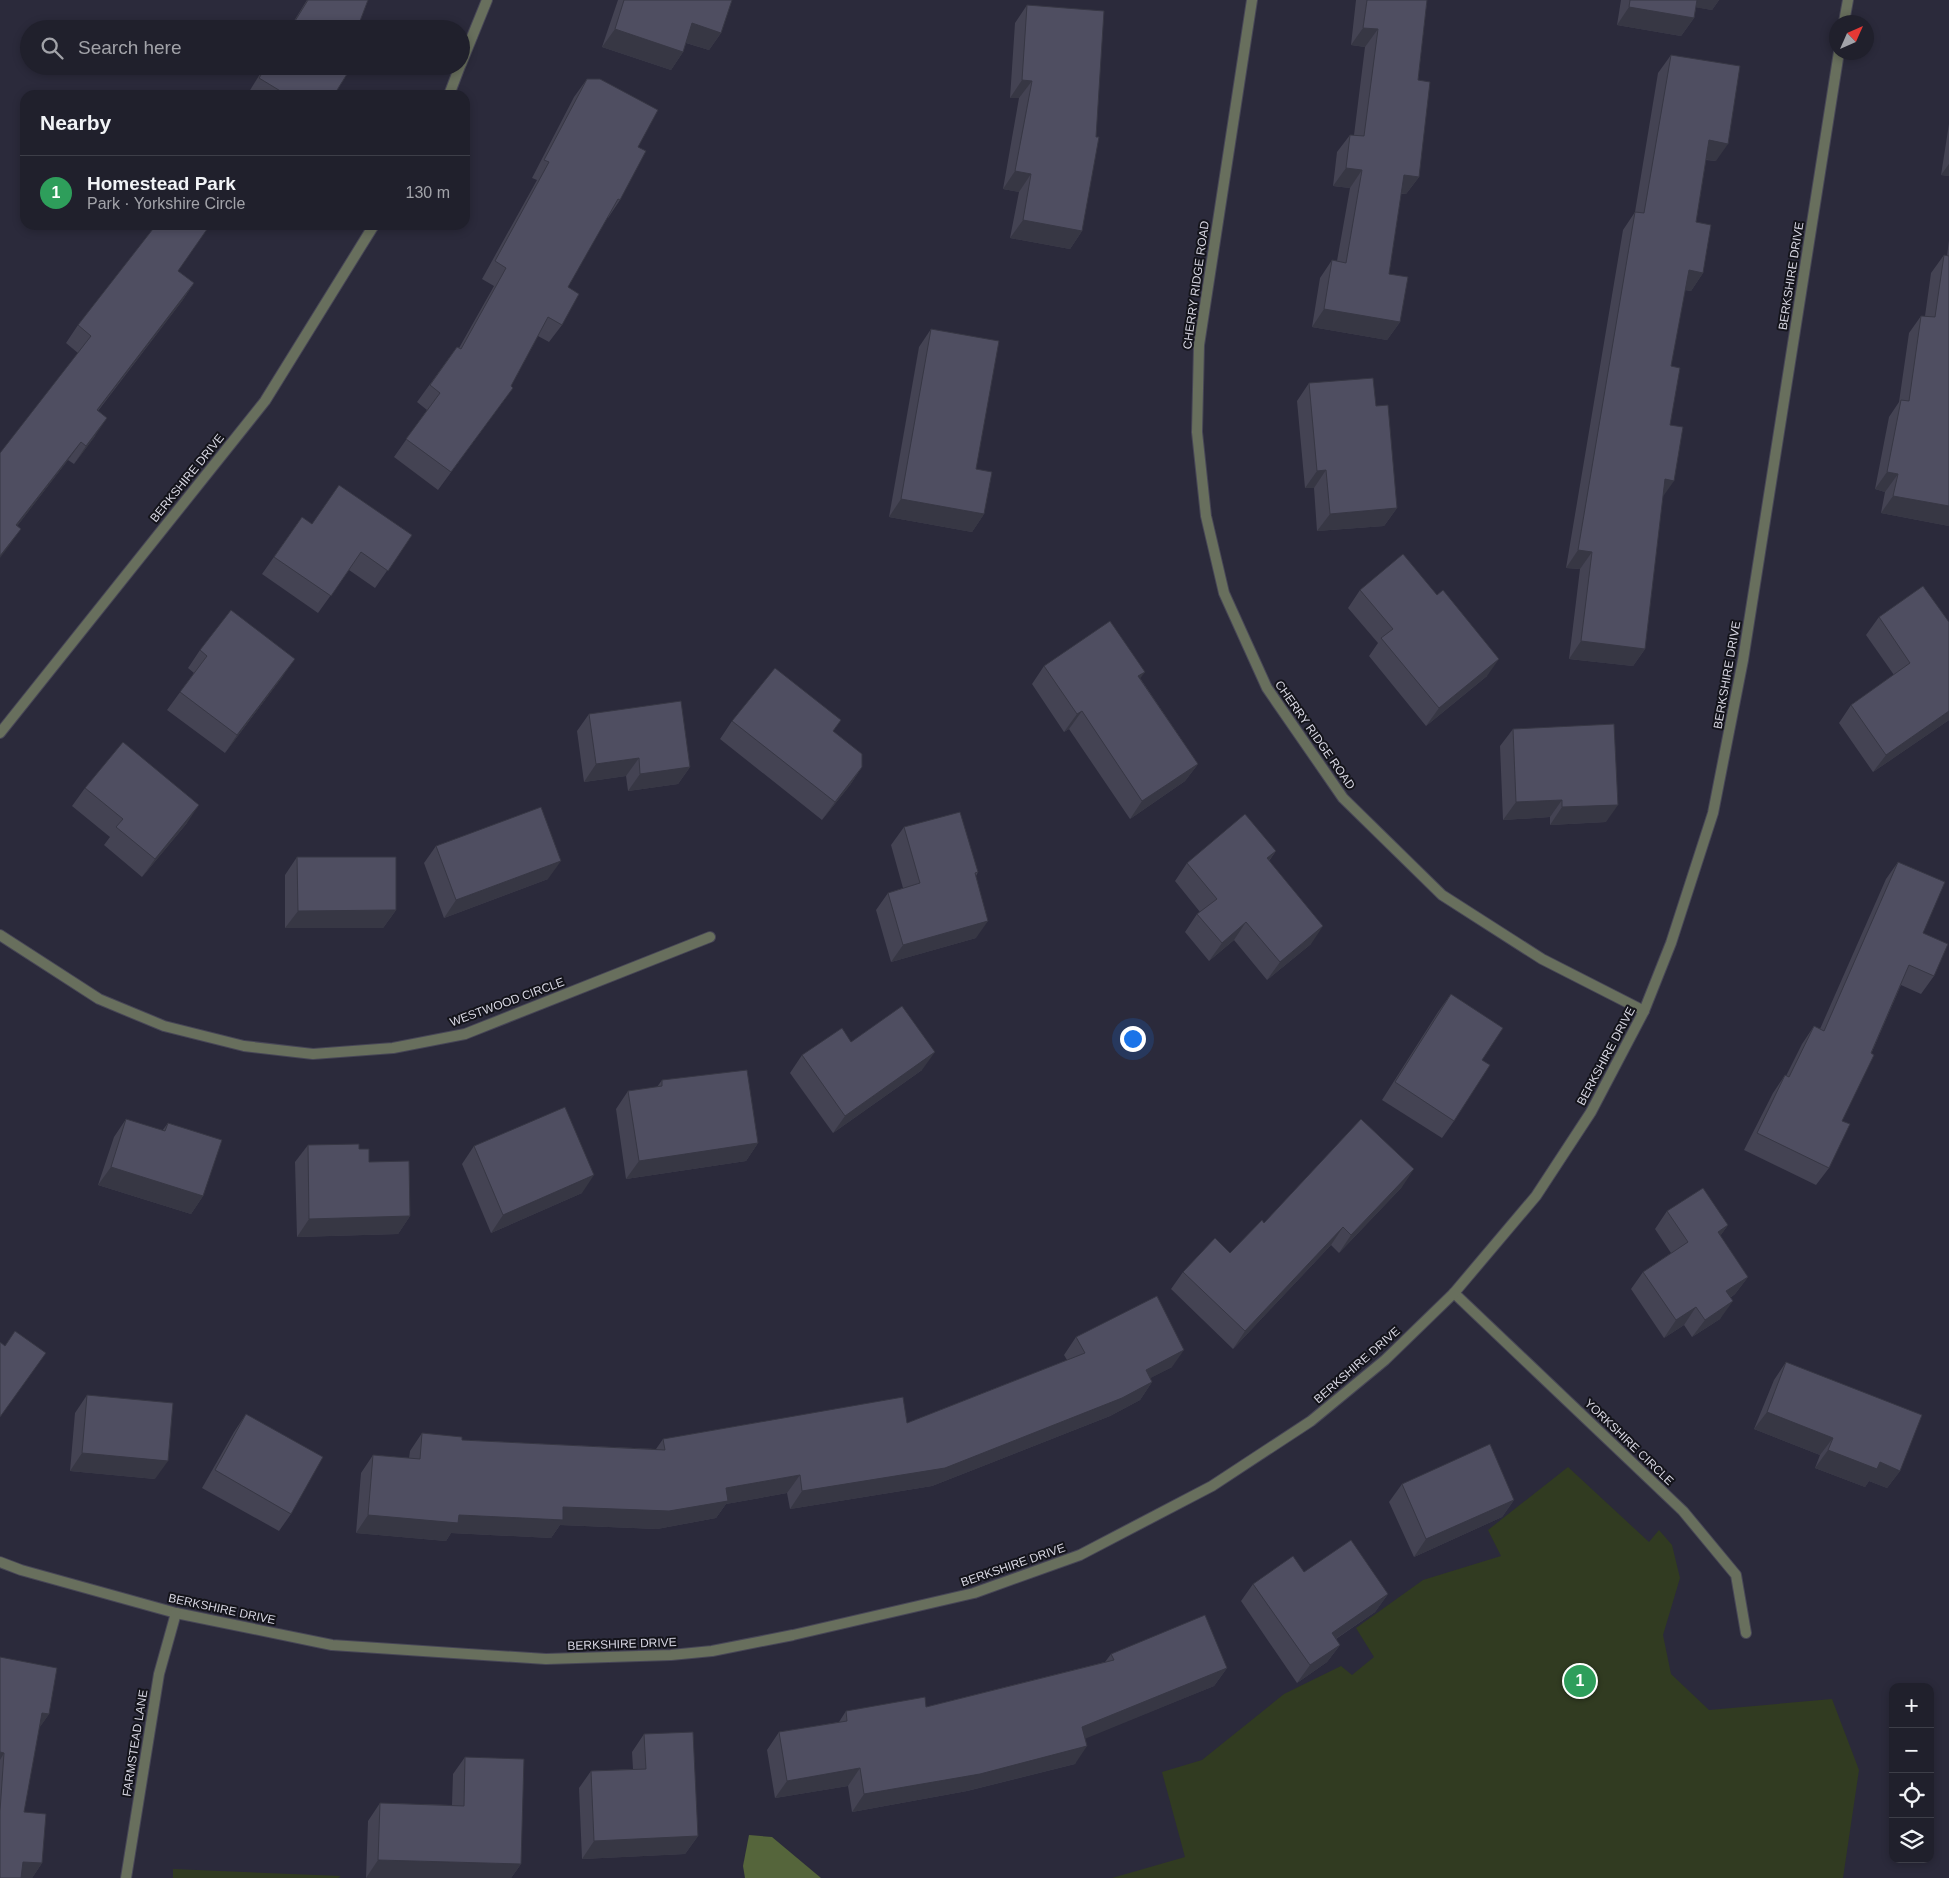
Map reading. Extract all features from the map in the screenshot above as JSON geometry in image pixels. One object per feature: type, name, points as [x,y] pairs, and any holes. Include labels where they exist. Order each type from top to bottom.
[{"type":"street","points":[[470,42],[487,0]]},
{"type":"street","name":"CHERRY RIDGE ROAD","points":[[1252,0],[1199,345],[1198,441],[1206,516],[1224,592],[1267,688],[1350,805],[1442,894],[1542,959],[1644,1011]]},
{"type":"street","points":[[1845,15],[1848,0]]},
{"type":"street","name":"BERKSHIRE DRIVE","points":[[0,1562],[21,1570],[176,1614],[332,1645],[546,1659],[712,1652],[793,1636],[974,1594],[1080,1555],[1212,1486],[1311,1421],[1386,1360],[1454,1293],[1536,1196],[1590,1112],[1644,1011],[1671,943],[1713,813],[1745,650],[1838,60]]},
{"type":"street","points":[[451,90],[457,75]]},
{"type":"street","name":"BERKSHIRE DRIVE","points":[[0,733],[265,401],[371,230]]},
{"type":"street","name":"WESTWOOD CIRCLE","points":[[0,935],[99,999],[164,1026],[244,1046],[313,1054],[393,1048],[465,1034],[710,937]]},
{"type":"street","name":"YORKSHIRE CIRCLE","points":[[1454,1293],[1683,1511],[1736,1575],[1746,1633]]},
{"type":"street","name":"FARMSTEAD LANE","points":[[126,1878],[159,1674],[176,1614]]},
{"type":"green space","points":[[1568,1467],[1649,1542],[1659,1530],[1672,1545],[1680,1578],[1663,1635],[1671,1674],[1709,1710],[1832,1699],[1859,1770],[1843,1878],[1112,1878],[1185,1857],[1162,1772],[1202,1760],[1284,1694],[1341,1666],[1352,1675],[1374,1657],[1356,1628],[1423,1580],[1501,1556],[1488,1530]]},
{"type":"green space","points":[[749,1835],[772,1837],[821,1878],[745,1878],[743,1866]]},
{"type":"green space","points":[[173,1869],[341,1876],[338,1878],[173,1878]]},
{"type":"building","points":[[308,0],[368,0],[360,20],[296,20]]},
{"type":"building","points":[[624,0],[732,0],[721,33],[692,23],[683,52],[615,29]]},
{"type":"building","points":[[1367,0],[1427,0],[1418,80],[1430,82],[1419,177],[1404,175],[1389,274],[1408,277],[1400,322],[1324,309],[1332,260],[1346,263],[1362,170],[1346,168],[1350,135],[1364,136],[1378,29],[1363,28]]},
{"type":"building","points":[[1630,0],[1697,0],[1694,18],[1629,7]]},
{"type":"building","points":[[1027,5],[1104,11],[1096,137],[1099,137],[1082,231],[1023,220],[1031,174],[1015,171],[1032,81],[1022,80]]},
{"type":"building","points":[[1671,55],[1740,66],[1728,144],[1709,140],[1696,222],[1711,225],[1703,273],[1689,270],[1671,366],[1680,368],[1670,425],[1683,427],[1674,481],[1665,479],[1645,649],[1581,641],[1592,552],[1578,550],[1635,212],[1644,213]]},
{"type":"building","points":[[261,75],[346,75],[337,90],[279,90],[259,78]]},
{"type":"building","points":[[587,79],[600,79],[658,110],[638,147],[646,151],[620,200],[618,199],[568,287],[579,294],[562,325],[548,317],[511,386],[513,388],[451,472],[406,439],[440,393],[430,385],[457,347],[461,349],[506,268],[495,261],[549,162],[544,160]]},
{"type":"building","points":[[152,230],[207,230],[178,271],[194,283],[97,410],[107,418],[86,446],[81,442],[16,525],[21,529],[0,556],[0,453],[91,336],[78,325]]},
{"type":"building","points":[[1944,255],[1949,256],[1949,506],[1893,496],[1898,474],[1887,472],[1901,400],[1909,401],[1921,316],[1935,317]]},
{"type":"building","points":[[931,329],[999,341],[976,469],[992,472],[984,514],[901,499]]},
{"type":"building","points":[[1373,378],[1376,406],[1388,405],[1397,508],[1330,514],[1326,470],[1317,471],[1309,383]]},
{"type":"building","points":[[339,485],[412,535],[388,571],[361,552],[331,596],[274,557],[302,517],[312,524]]},
{"type":"building","points":[[1403,554],[1437,595],[1443,590],[1499,659],[1439,708],[1381,638],[1393,629],[1360,590]]},
{"type":"building","points":[[1923,586],[1949,622],[1949,711],[1886,755],[1851,705],[1910,663],[1879,617]]},
{"type":"building","points":[[231,610],[295,659],[237,735],[180,692],[207,656],[200,650]]},
{"type":"building","points":[[1110,621],[1145,672],[1138,676],[1198,764],[1142,801],[1082,711],[1077,714],[1044,666]]},
{"type":"building","points":[[775,668],[841,720],[833,731],[862,754],[862,767],[835,802],[732,721]]},
{"type":"building","points":[[681,701],[690,767],[640,774],[639,758],[596,764],[589,714]]},
{"type":"building","points":[[1614,724],[1618,805],[1562,807],[1562,800],[1516,802],[1513,729]]},
{"type":"building","points":[[123,742],[199,805],[155,859],[116,827],[123,819],[85,788]]},
{"type":"building","points":[[541,807],[561,861],[456,900],[436,846]]},
{"type":"building","points":[[960,812],[978,872],[975,873],[988,921],[903,945],[888,893],[920,883],[904,827]]},
{"type":"building","points":[[1245,814],[1276,851],[1267,858],[1323,926],[1280,962],[1246,922],[1222,943],[1197,914],[1217,899],[1187,863]]},
{"type":"building","points":[[297,857],[396,857],[396,910],[298,911]]},
{"type":"building","points":[[1898,862],[1945,882],[1923,933],[1948,944],[1934,976],[1909,965],[1871,1053],[1874,1055],[1842,1121],[1850,1124],[1829,1168],[1757,1133],[1785,1075],[1789,1077],[1814,1026],[1824,1031]]},
{"type":"building","points":[[1451,994],[1503,1028],[1482,1060],[1490,1065],[1454,1121],[1395,1082]]},
{"type":"building","points":[[902,1006],[935,1052],[845,1116],[802,1055],[842,1028],[851,1042]]},
{"type":"building","points":[[747,1070],[758,1143],[639,1161],[628,1091],[662,1086],[662,1080]]},
{"type":"building","points":[[565,1107],[594,1175],[503,1215],[474,1146]]},
{"type":"building","points":[[126,1119],[165,1131],[168,1123],[222,1140],[203,1196],[111,1167]]},
{"type":"building","points":[[1361,1119],[1414,1169],[1351,1235],[1343,1227],[1245,1331],[1183,1272],[1215,1238],[1230,1253],[1262,1220],[1264,1223]]},
{"type":"building","points":[[359,1144],[359,1149],[369,1149],[369,1162],[409,1161],[410,1216],[309,1219],[308,1145]]},
{"type":"building","points":[[1703,1188],[1728,1225],[1718,1232],[1748,1277],[1726,1291],[1733,1301],[1705,1320],[1696,1307],[1676,1320],[1643,1272],[1688,1242],[1667,1211]]},
{"type":"building","points":[[1157,1296],[1184,1350],[1146,1370],[1152,1382],[1122,1398],[945,1468],[802,1491],[800,1475],[726,1488],[728,1501],[669,1511],[563,1507],[563,1520],[459,1515],[458,1523],[368,1515],[373,1455],[420,1459],[422,1433],[462,1437],[462,1440],[665,1450],[663,1439],[903,1397],[907,1423],[1085,1353],[1076,1337]]},
{"type":"building","points":[[15,1331],[46,1353],[0,1417],[0,1342],[5,1346]]},
{"type":"building","points":[[1786,1362],[1922,1415],[1900,1471],[1880,1462],[1877,1469],[1828,1450],[1833,1438],[1767,1412]]},
{"type":"building","points":[[87,1395],[173,1403],[168,1461],[82,1453]]},
{"type":"building","points":[[246,1414],[323,1457],[291,1514],[215,1470]]},
{"type":"building","points":[[1490,1444],[1514,1500],[1426,1539],[1402,1484]]},
{"type":"building","points":[[1351,1540],[1388,1594],[1332,1633],[1340,1645],[1310,1665],[1253,1584],[1293,1556],[1304,1572]]},
{"type":"building","points":[[1205,1615],[1227,1668],[1082,1727],[1087,1746],[980,1774],[864,1794],[860,1768],[787,1781],[779,1732],[847,1721],[846,1711],[925,1697],[926,1707],[1114,1660],[1111,1654]]},
{"type":"building","points":[[0,1657],[57,1668],[49,1714],[42,1713],[24,1812],[46,1814],[42,1863],[23,1862],[21,1878],[0,1878],[0,1811],[4,1753],[0,1752]]},
{"type":"building","points":[[693,1732],[698,1836],[594,1841],[591,1771],[646,1769],[644,1734]]},
{"type":"building","points":[[465,1757],[524,1759],[521,1864],[378,1860],[380,1803],[464,1806]]},
{"type":"place","name":"Homestead Park","points":[[1580,1681]]}]
